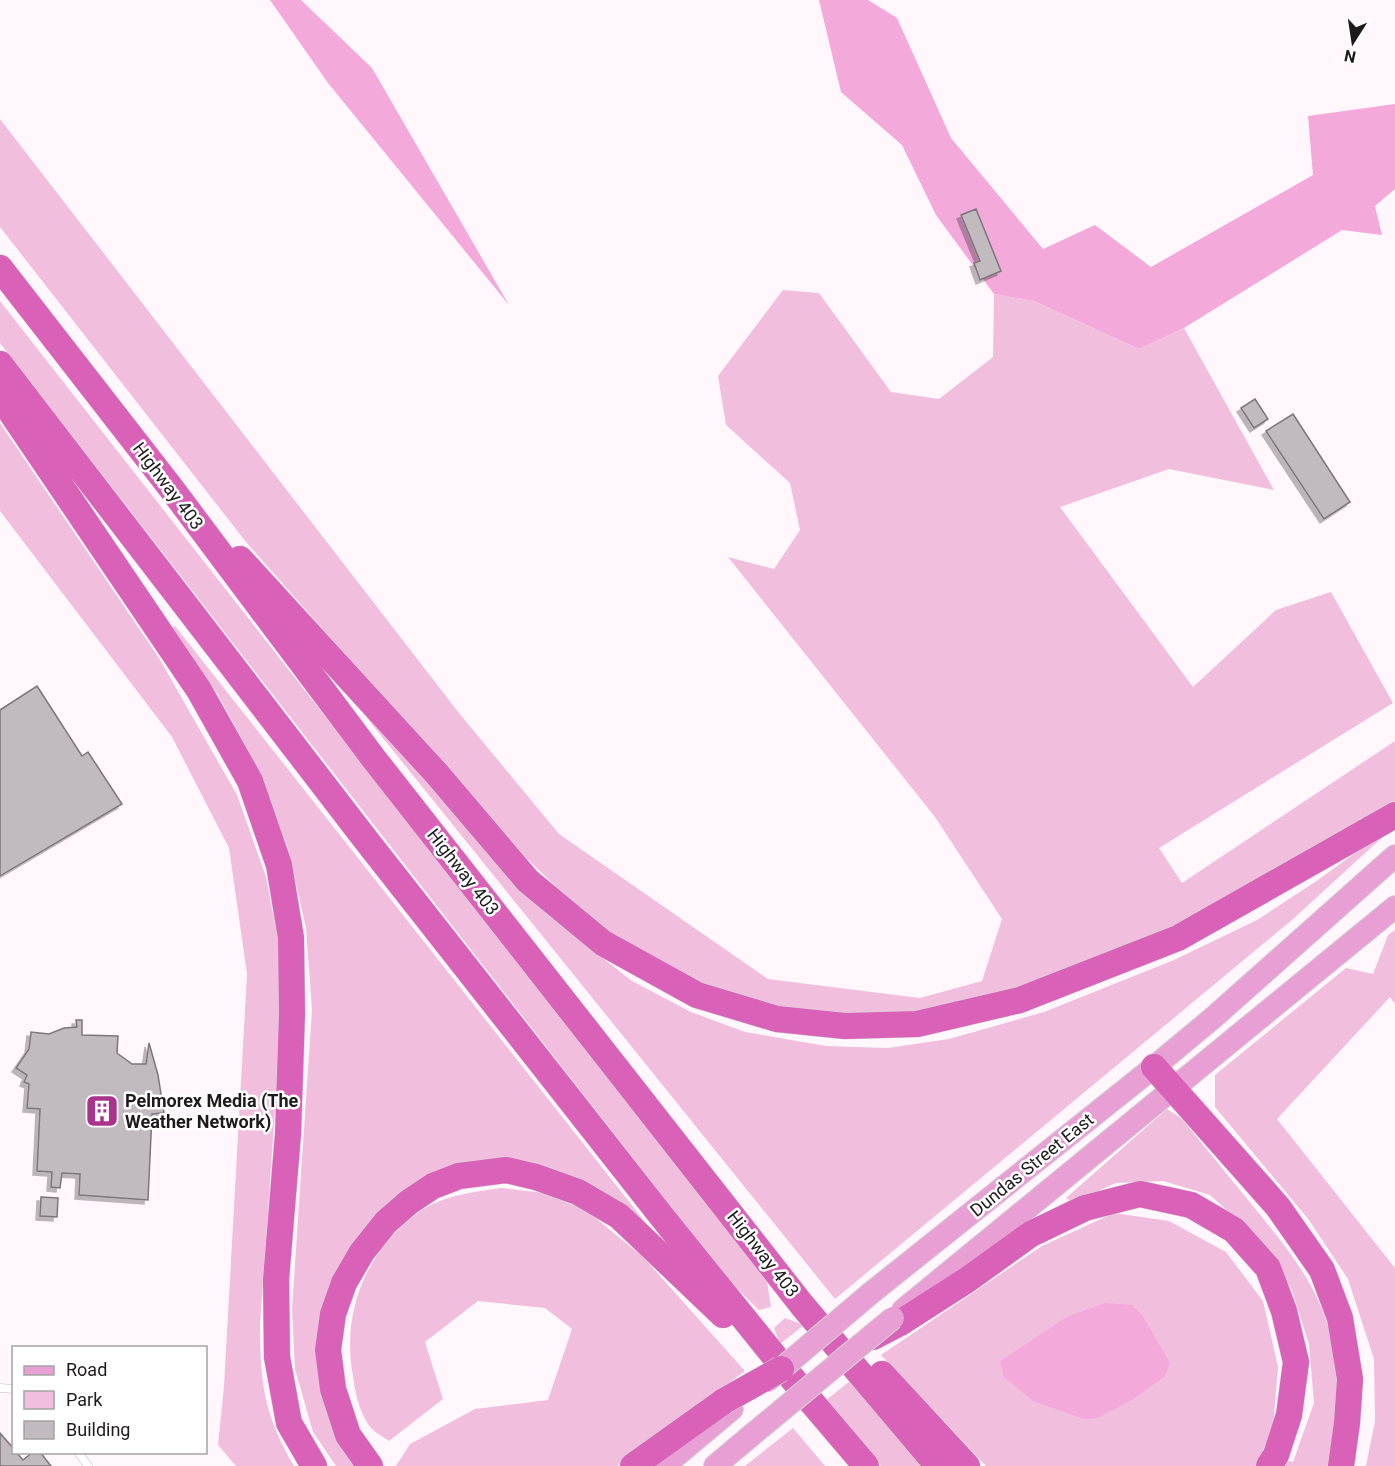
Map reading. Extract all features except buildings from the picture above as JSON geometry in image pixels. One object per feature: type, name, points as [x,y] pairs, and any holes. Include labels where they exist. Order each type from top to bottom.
[{"type":"highway","name":"Highway 403","points":[[0,268],[171,488],[374,759],[802,1305],[938,1466]]},
{"type":"highway","points":[[0,364],[380,858],[655,1209],[866,1466]]},
{"type":"highway","points":[[0,396],[199,690],[250,781],[279,865],[291,938],[292,1014],[288,1134],[276,1280],[277,1357],[289,1423],[314,1466]]},
{"type":"highway","points":[[171,488],[262,580],[437,774],[528,881],[603,943],[697,995],[777,1019],[845,1026],[917,1024],[1020,1000],[1178,938],[1395,815]]},
{"type":"highway","points":[[1154,1067],[1278,1207],[1322,1270],[1340,1318],[1350,1379],[1341,1466]]},
{"type":"highway","points":[[370,1466],[348,1435],[333,1389],[328,1350],[333,1314],[344,1283],[362,1252],[386,1222],[409,1202],[433,1186],[459,1176],[506,1170],[536,1177],[578,1192],[619,1215],[809,1399]]},
{"type":"highway","points":[[867,1340],[967,1281],[1031,1234],[1085,1208],[1140,1194],[1191,1205],[1234,1230],[1268,1268],[1284,1311],[1296,1362],[1289,1415],[1276,1455],[1269,1466]]},
{"type":"highway","points":[[802,1305],[863,1354],[967,1466]]},
{"type":"highway","points":[[633,1466],[781,1369]]},
{"type":"main road","name":"Dundas Street East","points":[[781,1369],[871,1293],[1214,1017],[1395,856]]},
{"type":"main road","name":"Dundas Street East","points":[[897,1321],[1172,1089],[1395,907]]},
{"type":"main road","points":[[715,1466],[867,1340]]},
{"type":"main road","points":[[663,1466],[728,1405]]},
{"type":"green space","points":[[0,119],[459,713],[559,834],[768,979],[920,998],[982,981],[1002,919],[935,817],[728,557],[774,569],[800,530],[790,483],[726,425],[718,376],[783,290],[819,293],[891,392],[939,399],[993,357],[994,294],[1034,301],[1139,349],[1184,328],[1274,490],[1169,469],[1060,507],[1193,687],[1276,610],[1331,592],[1393,703],[1159,848],[1182,883],[1395,741],[1395,804],[1331,851],[1064,981],[897,1025],[744,1009],[603,932],[514,846],[246,542],[0,227]]},
{"type":"green space","points":[[0,301],[767,1281],[771,1307],[759,1310],[725,1277],[0,343]]},
{"type":"green space","points":[[0,423],[159,658],[237,795],[266,877],[280,951],[281,1024],[260,1324],[261,1364],[270,1414],[294,1466],[236,1466],[218,1445],[224,1386],[247,974],[229,848],[172,737],[0,511]]},
{"type":"green space","points":[[175,626],[664,1246],[554,1170],[414,1187],[323,1316],[356,1466],[336,1466],[313,1432],[295,1369],[292,1309],[312,1010],[306,928],[288,848],[255,763],[217,693],[171,628]]},
{"type":"green space","points":[[368,715],[455,815],[549,916],[632,981],[691,1012],[745,1032],[826,1046],[888,1048],[949,1039],[1044,1012],[1174,960],[1257,920],[1318,880],[1385,831],[1387,833],[1292,920],[835,1299],[366,717]]},
{"type":"green space","points":[[1395,930],[1395,1004],[1390,997],[1277,1119],[1395,1268],[1395,1466],[1366,1466],[1375,1421],[1374,1359],[1348,1279],[1309,1220],[1215,1107],[1215,1075],[1346,968],[1373,974],[1388,935]]},
{"type":"green space","points":[[1167,1109],[1182,1119],[1275,1234],[1312,1287],[1328,1327],[1335,1363],[1336,1407],[1331,1466],[1281,1466],[1284,1460],[1293,1462],[1314,1403],[1309,1344],[1291,1288],[1251,1232],[1210,1195],[1163,1181],[1116,1183],[1073,1202],[1066,1198]]},
{"type":"green space","points":[[502,1188],[544,1193],[587,1211],[643,1257],[745,1371],[617,1466],[396,1466],[410,1444],[475,1409],[548,1400],[572,1329],[545,1308],[478,1301],[425,1342],[443,1399],[389,1441],[370,1427],[356,1395],[350,1352],[355,1306],[372,1264],[385,1245],[400,1227],[428,1206],[459,1195]]},
{"type":"green space","points":[[1114,1213],[1169,1221],[1226,1252],[1263,1301],[1278,1367],[1273,1429],[1255,1466],[986,1466],[881,1355],[1042,1246]]},
{"type":"green space","points":[[785,1318],[804,1325],[780,1344],[774,1328]]},
{"type":"green space","points":[[850,1381],[921,1466],[881,1466],[825,1401]]},
{"type":"green space","points":[[793,1428],[825,1466],[745,1466]]},
{"type":"shaded area","points":[[270,0],[301,0],[372,68],[509,305],[328,83]]},
{"type":"shaded area","points":[[819,0],[868,0],[897,18],[951,138],[1043,249],[1095,225],[1151,267],[1313,175],[1308,116],[1395,104],[1395,189],[1375,206],[1382,235],[1342,230],[1184,328],[1139,349],[1034,301],[994,294],[936,215],[902,145],[841,92]]},
{"type":"shaded area","points":[[1105,1303],[1132,1305],[1142,1315],[1170,1363],[1165,1376],[1132,1400],[1097,1418],[1084,1419],[1033,1401],[1004,1377],[1000,1361],[1067,1317]]},
{"type":"place","name":"Pelmorex Media (The Weather Network)","points":[[102,1111]]}]
